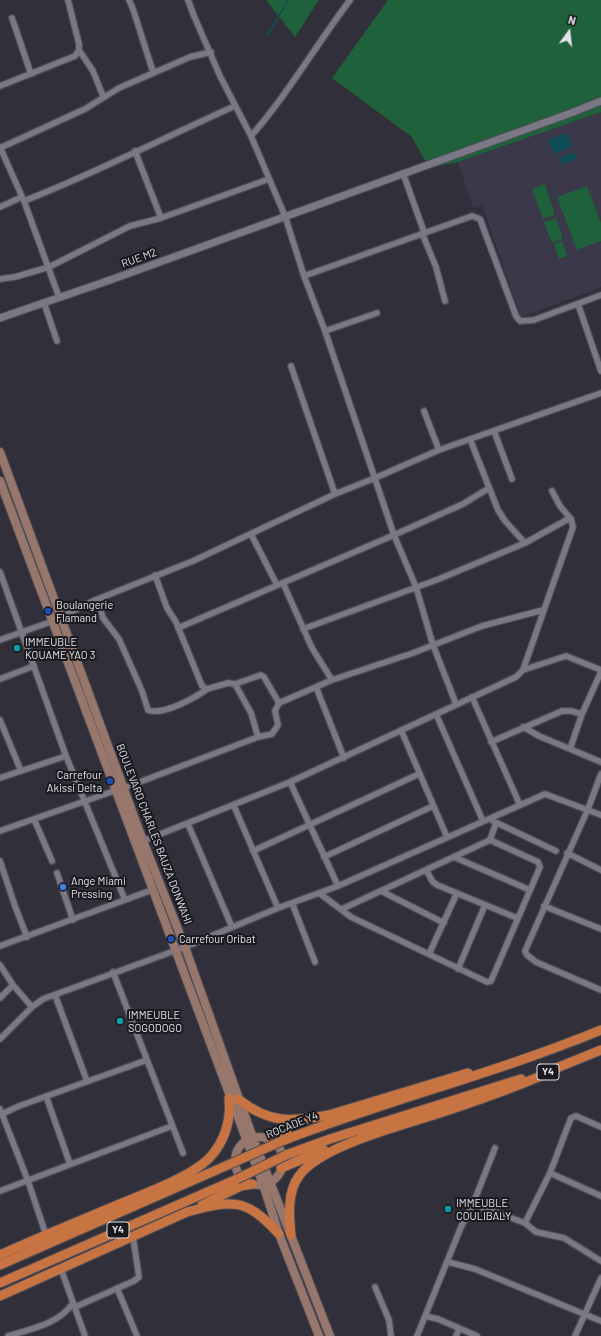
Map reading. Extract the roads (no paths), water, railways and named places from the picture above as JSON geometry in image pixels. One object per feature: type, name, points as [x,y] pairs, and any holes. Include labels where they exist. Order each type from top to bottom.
[{"type":"highway","name":"ROCADE Y4","points":[[0,1265],[233,1160],[282,1140],[322,1125],[531,1057],[601,1030]]},
{"type":"highway","name":"Y4","points":[[0,1283],[286,1155],[330,1139],[554,1070],[601,1050]]},
{"type":"highway","points":[[271,1141],[329,1115],[447,1078],[531,1057]]},
{"type":"highway","points":[[281,1168],[325,1150],[491,1096],[524,1084],[554,1070]]},
{"type":"highway","points":[[166,1185],[211,1156],[221,1141],[228,1124],[234,1098],[264,1116],[278,1120],[293,1121],[329,1115]]},
{"type":"highway","points":[[291,1235],[290,1205],[298,1177],[307,1166],[350,1142]]},
{"type":"highway","points":[[0,1255],[166,1185],[233,1160]]},
{"type":"highway","points":[[0,1296],[133,1237],[241,1186],[252,1184]]},
{"type":"highway","points":[[187,1212],[228,1203],[242,1206],[262,1216],[279,1234]]},
{"type":"main road","name":"BOULEVARD CHARLES BAUZA DONWAHI","points":[[0,452],[143,841],[185,947],[234,1098]]},
{"type":"main road","name":"BOULEVARD CHARLES BAUZA DONWAHI","points":[[0,481],[53,621],[114,791],[175,950],[249,1139],[291,1235],[330,1336]]},
{"type":"main road","points":[[265,1138],[271,1141],[281,1153],[281,1168],[279,1174],[267,1183],[252,1184],[240,1176],[233,1160],[240,1145],[249,1139],[265,1138]]},
{"type":"main road","name":"BOULEVARD CHARLES BAUZA DONWAHI","points":[[267,1183],[279,1234],[319,1336]]},
{"type":"street","points":[[0,86],[75,56],[79,50],[79,44],[68,0]]},
{"type":"street","points":[[129,0],[153,72]]},
{"type":"street","points":[[188,0],[235,106],[251,136],[285,216],[304,276],[325,331],[394,535],[416,586],[433,645],[456,704]]},
{"type":"street","points":[[251,136],[280,102],[328,29],[350,0]]},
{"type":"street","points":[[12,18],[32,74]]},
{"type":"street","points":[[79,50],[93,71],[103,96]]},
{"type":"street","points":[[59,297],[23,199],[0,148],[74,115],[103,96],[153,72],[190,57],[211,52]]},
{"type":"street","name":"RUE M2","points":[[0,318],[120,277],[601,101]]},
{"type":"street","points":[[0,207],[93,172],[135,151],[235,106]]},
{"type":"street","points":[[135,151],[161,218]]},
{"type":"street","points":[[403,173],[436,267],[445,300]]},
{"type":"street","points":[[0,279],[15,277],[49,267],[130,226],[161,218],[270,179]]},
{"type":"street","points":[[304,276],[472,216],[477,216],[480,219],[516,316],[520,321],[534,320],[601,295]]},
{"type":"street","points":[[44,303],[57,341]]},
{"type":"street","points":[[578,304],[601,371]]},
{"type":"street","points":[[325,331],[377,313]]},
{"type":"street","points":[[291,366],[335,494]]},
{"type":"street","points":[[0,640],[53,621],[155,575],[193,561],[335,494],[438,450],[601,393]]},
{"type":"street","points":[[424,411],[438,450]]},
{"type":"street","points":[[494,431],[512,478]]},
{"type":"street","points":[[470,440],[489,488],[505,521],[525,543]]},
{"type":"street","points":[[178,628],[463,504],[489,488]]},
{"type":"street","points":[[524,670],[543,610],[573,527],[570,518],[560,506],[552,491]]},
{"type":"street","points":[[303,629],[525,543],[570,518]]},
{"type":"street","points":[[250,534],[280,584],[312,648],[332,680]]},
{"type":"street","points":[[0,572],[2,583],[34,666],[66,756],[85,801],[106,858],[125,900]]},
{"type":"street","points":[[155,575],[166,608],[178,628],[202,686],[207,689]]},
{"type":"street","points":[[98,600],[103,618],[119,639],[142,691],[148,710],[153,712],[174,706],[198,696],[207,689],[228,683],[236,684],[260,675],[264,677],[279,703]]},
{"type":"street","points":[[124,788],[258,737],[272,734],[278,725],[275,711],[279,703],[332,680],[433,645],[482,626],[543,610]]},
{"type":"street","points":[[143,841],[234,806],[290,782],[516,677],[524,670],[566,656],[601,671],[582,714],[570,749]]},
{"type":"street","points":[[0,679],[34,666]]},
{"type":"street","points":[[236,684],[251,713],[258,737]]},
{"type":"street","points":[[316,687],[344,758]]},
{"type":"street","points":[[472,697],[520,805]]},
{"type":"street","points":[[492,742],[562,711],[571,711],[582,714]]},
{"type":"street","points":[[436,714],[486,820],[496,823],[556,851]]},
{"type":"street","points":[[0,720],[1,728],[21,771]]},
{"type":"street","points":[[523,727],[539,736],[601,762]]},
{"type":"street","points":[[401,730],[447,837]]},
{"type":"street","points":[[0,778],[66,756]]},
{"type":"street","points":[[254,851],[419,774]]},
{"type":"street","points":[[601,774],[588,809],[567,853],[525,951],[526,955],[555,970],[601,990]]},
{"type":"street","points":[[290,782],[308,825],[338,886]]},
{"type":"street","points":[[0,831],[114,791]]},
{"type":"street","points":[[0,1039],[32,1007],[43,999],[113,972],[185,947],[278,908],[338,886],[545,794],[601,815]]},
{"type":"street","points":[[234,806],[278,908]]},
{"type":"street","points":[[324,857],[433,806]]},
{"type":"street","points":[[34,819],[52,861]]},
{"type":"street","points":[[342,909],[490,840],[496,823]]},
{"type":"street","points":[[188,824],[232,927]]},
{"type":"street","points":[[319,893],[351,917],[458,969],[487,982],[491,981],[540,867],[538,862],[490,840]]},
{"type":"street","points":[[567,853],[601,870]]},
{"type":"street","points":[[454,857],[530,890]]},
{"type":"street","points":[[0,860],[10,894],[27,937]]},
{"type":"street","points":[[426,870],[433,882],[517,918]]},
{"type":"street","points":[[56,873],[73,920]]},
{"type":"street","points":[[0,946],[152,890]]},
{"type":"street","points":[[381,891],[444,923]]},
{"type":"street","points":[[429,954],[457,893]]},
{"type":"street","points":[[292,903],[315,962]]},
{"type":"street","points":[[458,969],[485,905]]},
{"type":"street","points":[[544,906],[601,930]]},
{"type":"street","points":[[0,965],[13,986],[32,1007]]},
{"type":"street","points":[[113,972],[183,1153]]},
{"type":"street","points":[[0,998],[13,986]]},
{"type":"street","points":[[55,995],[87,1081]]},
{"type":"street","points":[[46,1235],[28,1181],[1,1113],[147,1060]]},
{"type":"street","points":[[46,1096],[70,1164]]},
{"type":"street","points":[[525,1223],[550,1173],[571,1118],[576,1116],[601,1127]]},
{"type":"street","points":[[0,1191],[172,1126]]},
{"type":"street","points":[[417,1336],[495,1148]]},
{"type":"street","points":[[550,1173],[601,1196]]},
{"type":"street","points":[[473,1204],[525,1223],[536,1232],[564,1238],[601,1261]]},
{"type":"street","points":[[8,1336],[57,1320],[74,1305],[134,1282],[139,1277],[133,1237]]},
{"type":"street","points":[[448,1262],[475,1269],[601,1321]]},
{"type":"street","points":[[61,1269],[85,1336]]},
{"type":"street","points":[[575,1336],[601,1278]]},
{"type":"street","points":[[375,1287],[389,1320],[391,1336]]},
{"type":"street","points":[[117,1288],[136,1336]]},
{"type":"street","points":[[425,1316],[438,1319],[477,1336]]},
{"type":"street","points":[[456,1336],[459,1329]]},
{"type":"water","points":[[567,133],[573,146],[554,154],[548,140]]},
{"type":"water","points":[[574,152],[576,159],[562,165],[559,158]]},
{"type":"waterway","points":[[267,36],[288,0]]},
{"type":"place","name":"Boulangerie Flamand","points":[[48,611]]},
{"type":"place","name":"IMMEUBLE KOUAME YAO 3","points":[[17,648]]},
{"type":"place","name":"Carrefour Akissi Delta","points":[[110,781]]},
{"type":"place","name":"Ange Miami Pressing","points":[[63,887]]},
{"type":"place","name":"Carrefour Oribat","points":[[171,939]]},
{"type":"place","name":"IMMEUBLE SOGODOGO","points":[[120,1021]]},
{"type":"place","name":"IMMEUBLE COULIBALY","points":[[448,1209]]}]
